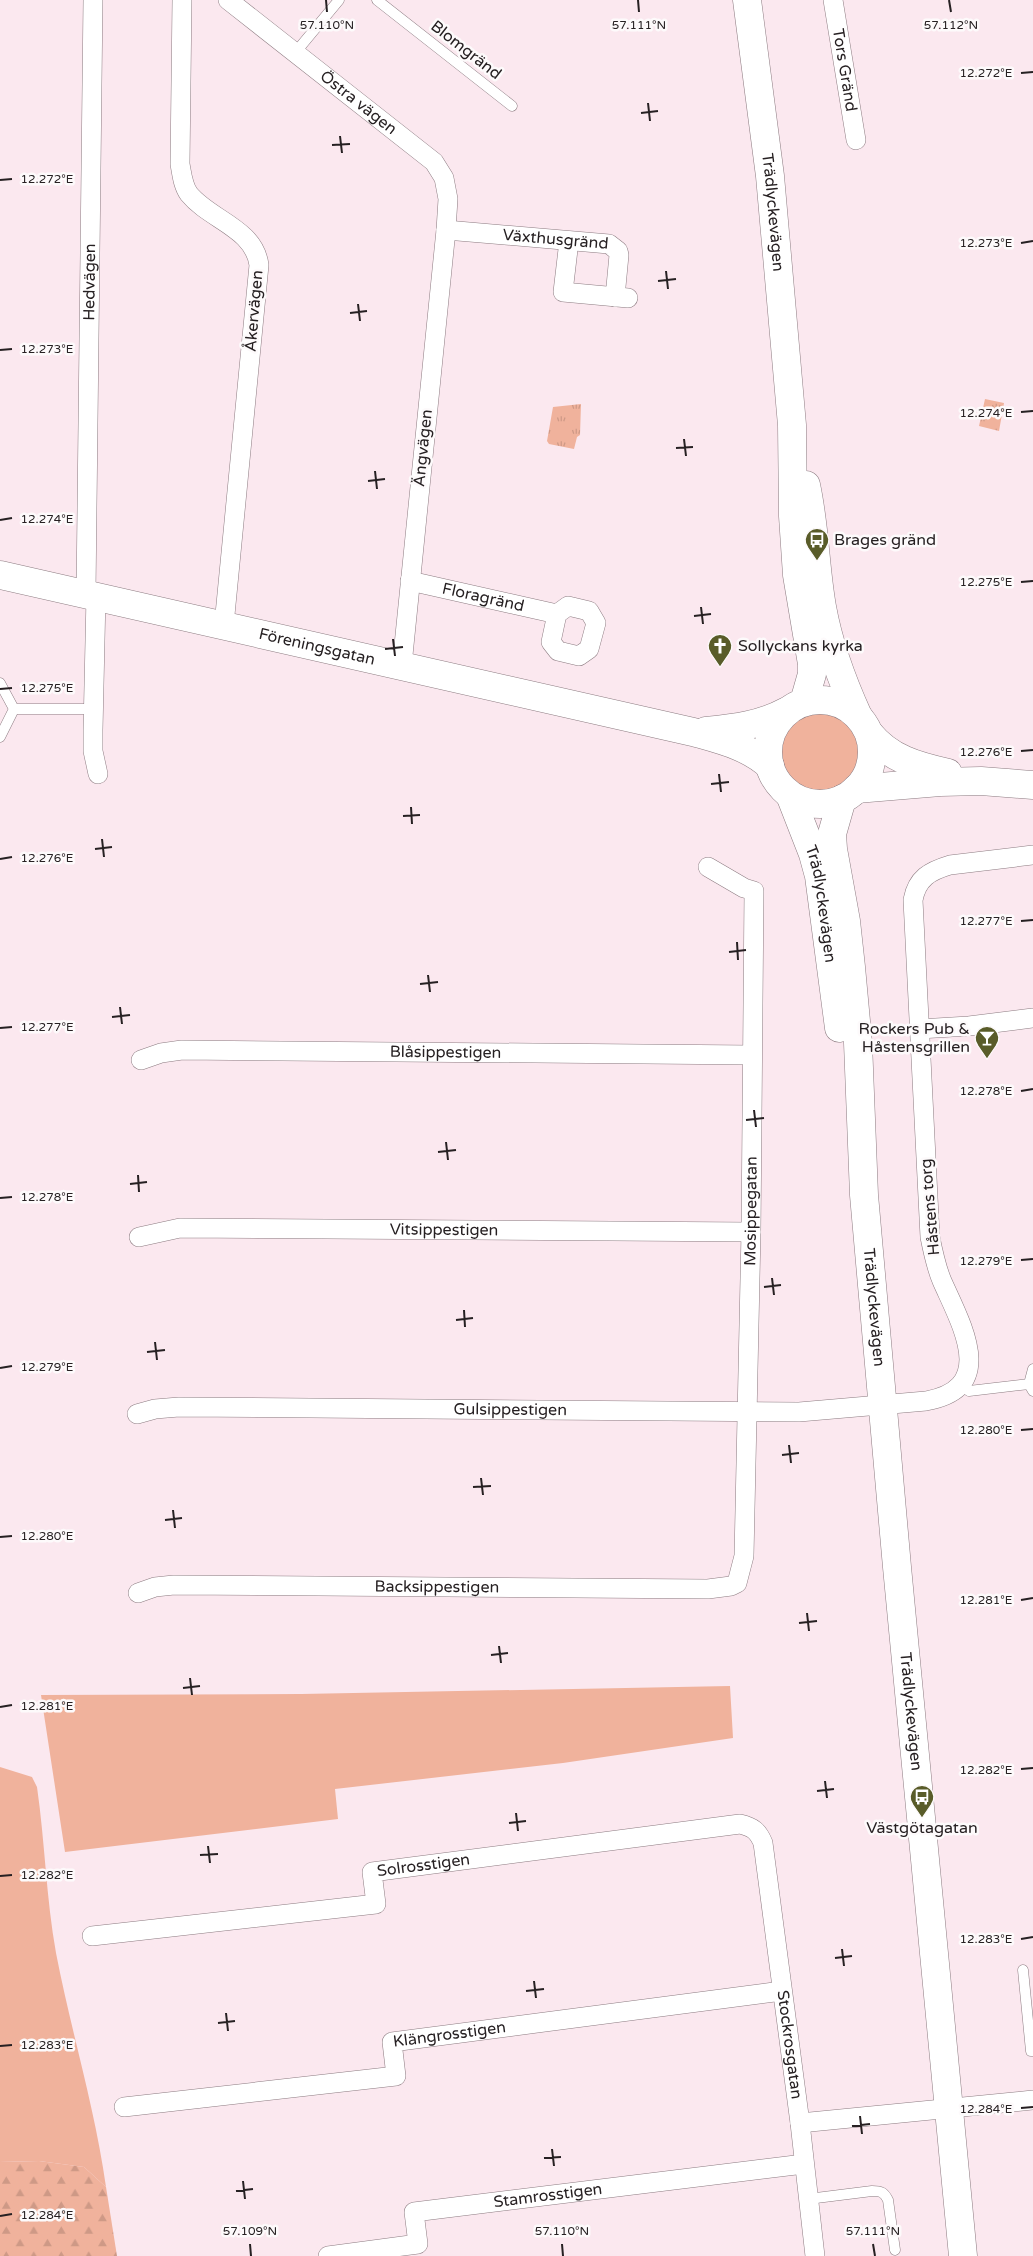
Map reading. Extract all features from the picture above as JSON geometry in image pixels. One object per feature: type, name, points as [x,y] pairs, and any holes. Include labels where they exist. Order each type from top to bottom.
[{"type":"street","name":"Hedvägen","points":[[93,0],[91,594],[93,751],[98,774]]},
{"type":"street","name":"Åkervägen","points":[[182,0],[180,164],[183,182],[188,193],[198,203],[247,239],[254,247],[259,265],[224,625]]},
{"type":"street","name":"Östra vägen","points":[[228,0],[434,162],[444,178],[448,199],[446,230]]},
{"type":"street","name":"Trädlyckevägen","points":[[747,0],[770,176],[792,426],[792,516],[797,575],[812,664],[811,680],[795,707]]},
{"type":"street","name":"Tors Gränd","points":[[834,0],[856,140]]},
{"type":"street","name":"Växthusgränd","points":[[446,230],[609,244],[618,252],[621,297],[563,292],[569,241]]},
{"type":"street","name":"Ängvägen","points":[[402,665],[446,230]]},
{"type":"street","name":"Trädlyckevägen","points":[[792,426],[810,507],[827,634],[848,694],[863,725]]},
{"type":"street","name":"Föreningsgatan","points":[[0,575],[91,594],[693,732],[738,745],[753,752],[770,766]]},
{"type":"street","name":"Floragränd","points":[[410,581],[557,614]]},
{"type":"street","points":[[981,781],[915,765],[889,753],[845,706],[829,700],[795,707],[780,718],[770,736],[768,751],[770,766],[778,782],[790,795],[816,804],[834,802],[849,794],[922,783],[981,781],[1033,785]]},
{"type":"street","name":"Föreningsgatan","points":[[693,732],[742,727],[774,718],[795,707]]},
{"type":"street","points":[[849,794],[869,769],[872,757],[863,725]]},
{"type":"street","name":"Trädlyckevägen","points":[[849,794],[834,824],[833,849],[846,921],[852,976],[859,1069],[864,1195],[962,2256]]},
{"type":"street","name":"Trädlyckevägen","points":[[790,795],[813,854],[822,892],[849,1105],[864,1195]]},
{"type":"street","name":"Håstens torg","points":[[960,1385],[969,1366],[968,1346],[941,1280],[930,1237],[912,913],[915,890],[929,873],[950,865],[1033,855]]},
{"type":"street","name":"Mosippegatan","points":[[708,867],[744,888],[754,891],[748,1410],[744,1556],[737,1583]]},
{"type":"street","points":[[919,1029],[969,1026],[1033,1018]]},
{"type":"street","name":"Blåsippestigen","points":[[141,1060],[161,1053],[182,1050],[752,1055]]},
{"type":"street","name":"Vitsippestigen","points":[[140,1237],[180,1228],[751,1232]]},
{"type":"street","points":[[884,1406],[941,1398],[954,1392],[960,1385]]},
{"type":"street","name":"Gulsippestigen","points":[[138,1414],[155,1409],[179,1407],[748,1410],[799,1412],[884,1406]]},
{"type":"street","name":"Backsippestigen","points":[[138,1593],[155,1587],[174,1585],[708,1589],[726,1587],[737,1583]]},
{"type":"street","name":"Solrosstigen","points":[[92,1936],[376,1904],[372,1872],[740,1824],[751,1826],[759,1833]]},
{"type":"street","name":"Stockrosgatan","points":[[759,1833],[763,1843],[800,2122],[815,2256]]},
{"type":"street","name":"Klängrosstigen","points":[[124,2107],[396,2076],[392,2042],[782,1992]]},
{"type":"street","points":[[800,2122],[1033,2100]]},
{"type":"street","name":"Stamrosstigen","points":[[328,2256],[418,2244],[414,2212],[804,2164]]},
{"type":"lane","points":[[295,53],[339,0]]},
{"type":"lane","name":"Blomgränd","points":[[377,0],[512,106]]},
{"type":"lane","points":[[0,683],[14,709]]},
{"type":"lane","points":[[14,709],[93,709]]},
{"type":"lane","points":[[0,737],[14,709]]},
{"type":"lane","points":[[960,1385],[969,1391],[1031,1387],[1033,1369]]},
{"type":"lane","points":[[1023,1970],[1031,2051],[1033,2051]]},
{"type":"lane","points":[[808,2198],[879,2190],[885,2194],[888,2200],[895,2250]]},
{"type":"green space","points":[[985,399],[1004,403],[999,431],[979,426]]},
{"type":"green space","points":[[581,404],[580,435],[577,437],[574,449],[549,444],[547,441],[553,407]]},
{"type":"green space","points":[[822,710],[838,713],[851,722],[860,735],[863,751],[860,767],[851,780],[838,789],[822,792],[806,789],[793,780],[784,767],[781,751],[784,735],[793,722],[806,713]]},
{"type":"green space","points":[[730,1686],[733,1738],[563,1763],[335,1789],[338,1819],[65,1852],[41,1695],[301,1694]]},
{"type":"green space","points":[[0,1767],[32,1777],[37,1787],[56,1953],[96,2128],[106,2187],[84,2167],[39,2161],[0,2162]]},
{"type":"green space","points":[[39,2161],[84,2167],[106,2187],[117,2256],[0,2256],[0,2162]]},
{"type":"place","name":"Brages gränd","points":[[817,561]]},
{"type":"place","name":"Sollyckans kyrka","points":[[720,667]]},
{"type":"place","name":"Rockers Pub & Håstensgrillen","points":[[987,1059]]},
{"type":"place","name":"Västgötagatan","points":[[922,1818]]}]
